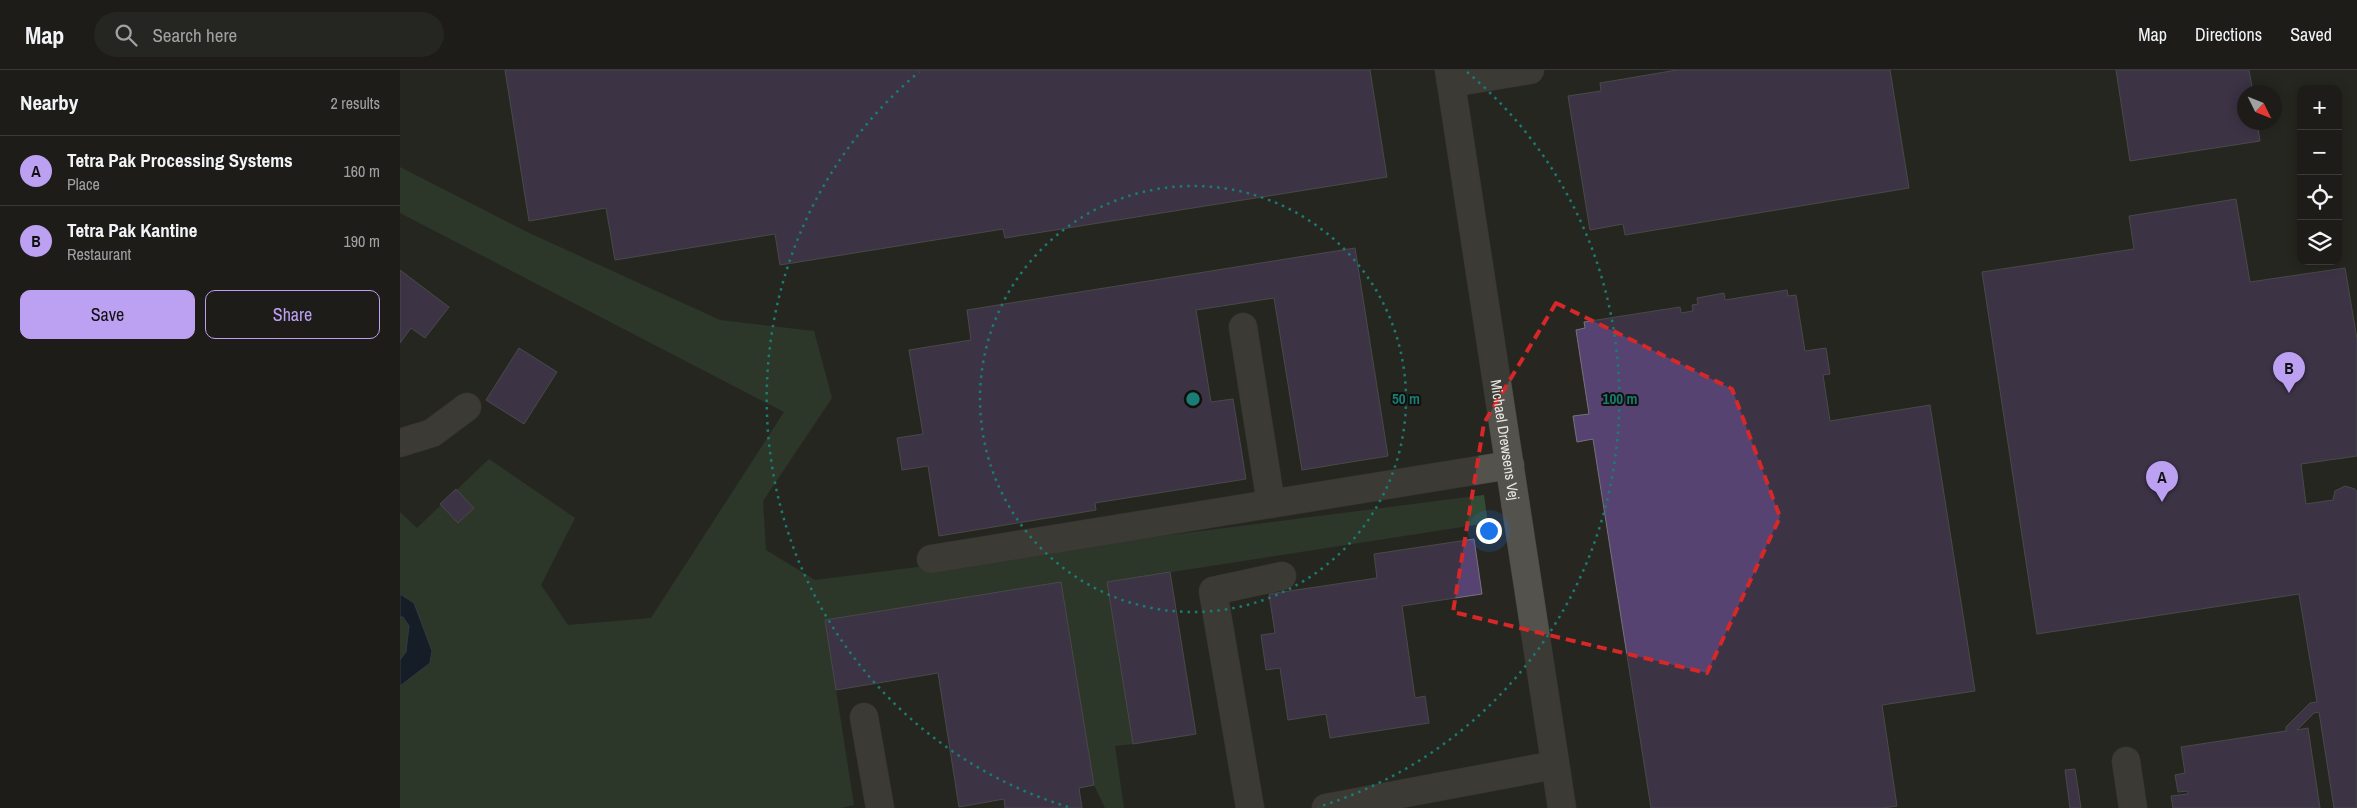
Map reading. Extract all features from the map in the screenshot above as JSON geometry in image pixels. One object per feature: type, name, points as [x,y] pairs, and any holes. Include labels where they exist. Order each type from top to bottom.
[{"type":"street","points":[[1450,76],[1530,70]]},
{"type":"street","name":"Michael Drewsens Vej","points":[[1450,76],[1562,808]]},
{"type":"street","points":[[1243,327],[1271,504]]},
{"type":"street","points":[[400,443],[432,433],[467,407]]},
{"type":"street","points":[[931,559],[1510,466]]},
{"type":"street","points":[[1250,808],[1213,592],[1282,576]]},
{"type":"street","points":[[864,717],[880,808]]},
{"type":"street","points":[[2126,761],[2133,808]]},
{"type":"street","points":[[1326,808],[1555,765]]},
{"type":"highlighted area","points":[[1556,303],[1732,389],[1780,517],[1707,673],[1453,612],[1484,423]]},
{"type":"green space","points":[[400,167],[527,232],[720,320],[814,331],[832,398],[763,501],[766,550],[815,580],[1484,495],[1488,523],[1107,582],[1133,744],[1115,746],[1124,808],[1105,808],[1094,785],[1061,582],[825,620],[854,805],[841,808],[400,808],[400,686],[430,663],[414,603],[400,594],[400,512],[417,528],[489,459],[575,518],[541,585],[568,625],[651,618],[784,412],[400,213]]},
{"type":"green space","points":[[400,617],[409,626],[406,652],[400,660]]},
{"type":"water","points":[[400,594],[414,603],[432,651],[430,663],[400,686],[400,660],[406,652],[409,626],[403,617],[400,617]]},
{"type":"building","points":[[505,70],[1370,70],[1387,177],[1005,238],[1003,229],[780,265],[775,234],[615,260],[606,208],[529,221]]},
{"type":"building","points":[[1677,70],[1890,70],[1909,188],[1625,235],[1623,224],[1590,230],[1568,96],[1601,91],[1600,83]]},
{"type":"building","points":[[2116,70],[2249,70],[2252,85],[2237,85],[2237,130],[2258,130],[2260,141],[2130,161]]},
{"type":"building","points":[[2236,199],[2250,282],[2345,268],[2357,339],[2357,456],[2301,464],[2306,504],[2333,500],[2335,491],[2345,486],[2355,489],[2357,492],[2357,808],[2334,808],[2319,712],[2314,713],[2297,730],[2308,728],[2320,808],[2173,808],[2171,796],[2188,794],[2188,791],[2178,792],[2175,775],[2185,773],[2181,747],[2286,731],[2286,727],[2310,703],[2317,702],[2299,594],[2037,634],[1982,272],[2134,249],[2129,216]]},
{"type":"building","points":[[1355,248],[1388,456],[1302,470],[1274,298],[1196,310],[1211,402],[1233,399],[1246,479],[1095,503],[1096,510],[939,536],[928,466],[902,470],[897,438],[923,434],[909,350],[971,340],[967,310]]},
{"type":"building","points":[[400,270],[449,307],[425,338],[411,328],[400,343]]},
{"type":"building","points":[[1787,290],[1788,296],[1796,295],[1805,351],[1826,348],[1830,374],[1823,375],[1830,421],[1930,405],[1975,691],[1882,705],[1897,806],[1883,808],[1651,808],[1593,439],[1577,442],[1573,416],[1589,414],[1576,330],[1585,328],[1584,322],[1680,307],[1681,313],[1693,311],[1692,305],[1698,304],[1697,298],[1724,293],[1725,300]]},
{"type":"building","points":[[519,348],[557,372],[524,424],[486,400]]},
{"type":"building","points":[[456,489],[474,508],[458,523],[440,504]]},
{"type":"building","points":[[1474,539],[1482,594],[1402,606],[1415,698],[1425,696],[1429,723],[1330,738],[1326,714],[1288,720],[1280,668],[1266,670],[1261,635],[1275,633],[1269,594],[1377,578],[1374,554]]},
{"type":"building","points":[[1170,572],[1196,734],[1133,744],[1107,582]]},
{"type":"building","points":[[1061,582],[1094,785],[1079,788],[1082,808],[1005,808],[1004,799],[959,807],[938,673],[836,690],[825,620]]},
{"type":"building","points":[[2075,769],[2081,808],[2070,808],[2065,770]]},
{"type":"place","name":"Tetra Pak Kantine","points":[[2289,393]]},
{"type":"place","name":"Tetra Pak Processing Systems","points":[[2162,502]]}]
